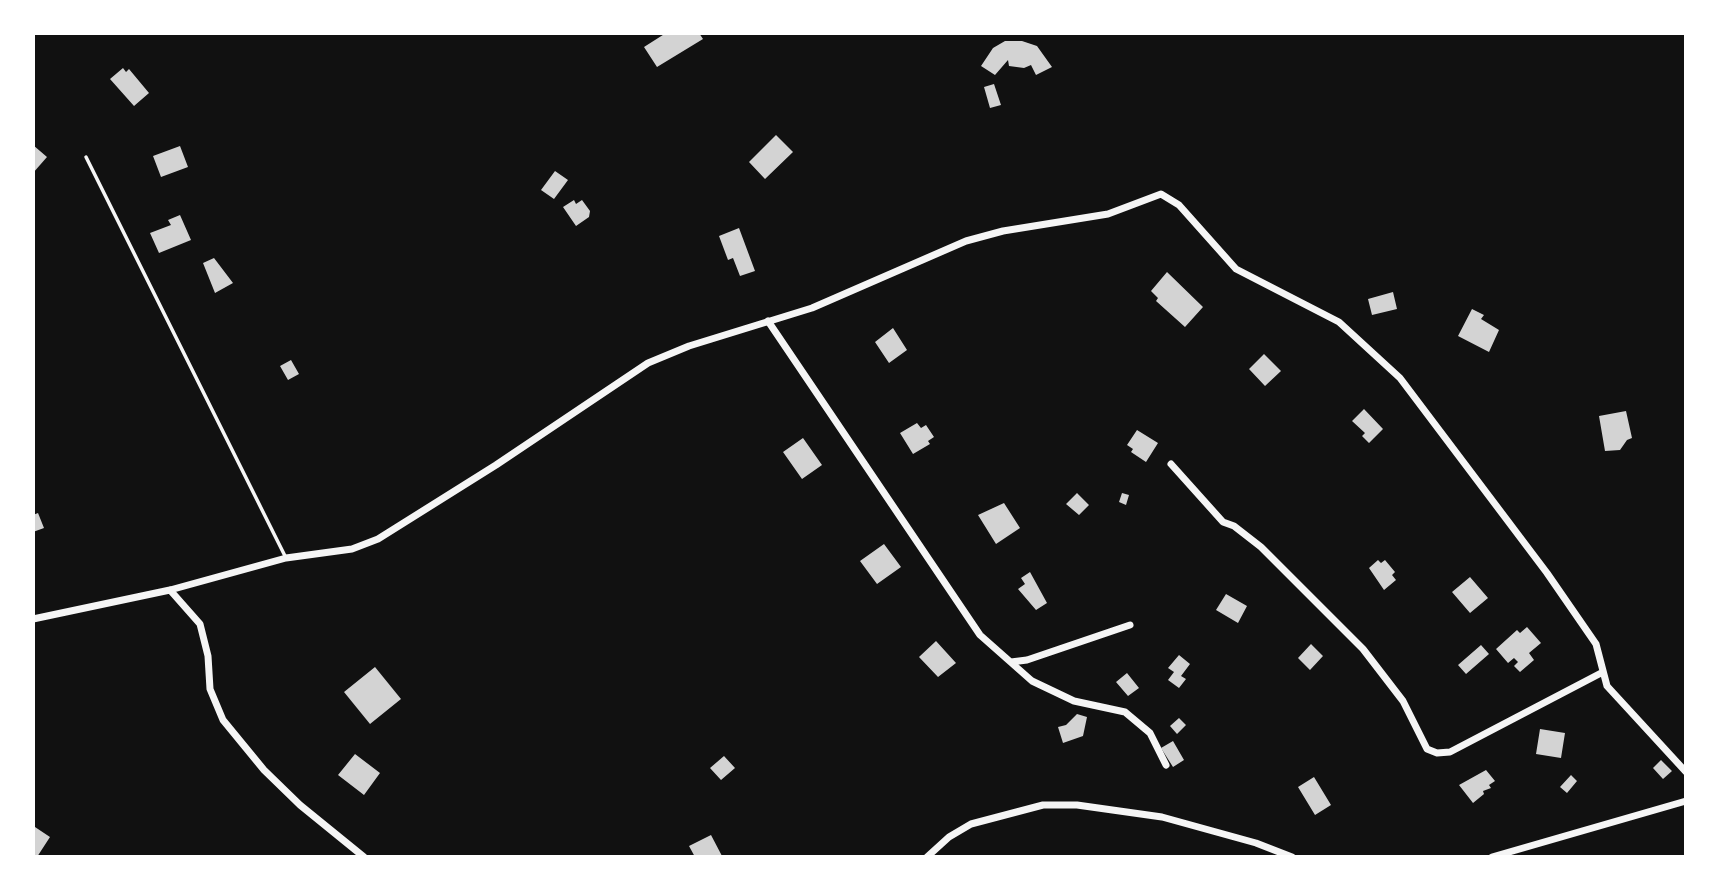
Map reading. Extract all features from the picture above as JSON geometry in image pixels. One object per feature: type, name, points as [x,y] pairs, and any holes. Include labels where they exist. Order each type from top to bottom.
[{"type":"street","points":[[33,619],[170,590],[286,558],[352,549],[377,539],[496,465],[648,363],[689,346],[812,308],[965,241],[1003,231],[1108,214],[1161,194],[1171,198],[1236,269],[1339,322],[1400,378],[1547,573],[1595,644],[1607,686],[1686,772]]},
{"type":"street","points":[[768,321],[980,635],[1032,681],[1074,701],[1125,712],[1150,733],[1166,765]]},
{"type":"street","points":[[1171,464],[1223,522],[1234,526],[1261,547],[1305,587],[1363,649],[1403,701],[1427,749],[1437,753],[1450,752],[1603,672]]},
{"type":"street","points":[[170,590],[200,624],[208,656],[210,690],[223,720],[273,779],[364,857]]},
{"type":"street","points":[[1011,662],[1041,655],[1130,625]]},
{"type":"street","points":[[1492,857],[1686,801]]},
{"type":"street","points":[[928,857],[949,837],[971,824],[1026,808],[1054,805],[1162,817],[1256,843],[1292,857]]},
{"type":"lane","points":[[86,157],[286,558]]},
{"type":"building","points":[[666,33],[699,33],[703,39],[657,67],[644,47]]},
{"type":"building","points":[[1005,41],[1022,41],[1037,46],[1052,67],[1036,75],[1031,65],[1024,68],[1009,66],[1008,60],[995,75],[981,66],[993,48]]},
{"type":"building","points":[[123,68],[126,72],[129,69],[149,93],[134,106],[110,79]]},
{"type":"building","points":[[994,84],[1001,105],[990,108],[984,87]]},
{"type":"building","points":[[776,135],[793,152],[765,179],[749,162]]},
{"type":"building","points":[[33,145],[47,157],[33,173]]},
{"type":"building","points":[[180,146],[188,167],[161,177],[153,156]]},
{"type":"building","points":[[555,171],[568,180],[554,199],[541,190]]},
{"type":"building","points":[[574,200],[576,204],[582,200],[590,211],[589,217],[576,226],[563,207]]},
{"type":"building","points":[[180,215],[191,240],[159,253],[150,233],[171,225],[168,220]]},
{"type":"building","points":[[739,228],[755,271],[740,276],[733,258],[728,260],[719,236]]},
{"type":"building","points":[[214,258],[233,283],[215,293],[203,263]]},
{"type":"building","points":[[1167,272],[1203,307],[1185,327],[1156,301],[1158,298],[1151,291]]},
{"type":"building","points":[[1393,292],[1397,309],[1372,315],[1368,299]]},
{"type":"building","points":[[1472,309],[1484,315],[1481,319],[1499,330],[1489,352],[1458,336]]},
{"type":"building","points":[[893,328],[907,350],[889,363],[875,342]]},
{"type":"building","points":[[1264,354],[1281,371],[1265,386],[1249,369]]},
{"type":"building","points":[[291,360],[299,374],[288,380],[280,366]]},
{"type":"building","points":[[1364,409],[1383,429],[1369,443],[1362,436],[1365,433],[1352,421]]},
{"type":"building","points":[[1626,411],[1632,438],[1627,440],[1620,450],[1605,451],[1599,416]]},
{"type":"building","points":[[917,423],[921,428],[926,425],[934,437],[928,441],[930,444],[913,454],[900,433]]},
{"type":"building","points":[[1137,430],[1158,443],[1146,462],[1131,452],[1133,449],[1127,445]]},
{"type":"building","points":[[803,438],[822,465],[802,479],[783,452]]},
{"type":"building","points":[[1077,493],[1089,505],[1079,515],[1066,504]]},
{"type":"building","points":[[1122,493],[1129,495],[1126,505],[1119,502]]},
{"type":"building","points":[[1004,503],[1020,528],[996,544],[978,515]]},
{"type":"building","points":[[38,513],[44,528],[33,532],[33,515]]},
{"type":"building","points":[[884,544],[901,567],[877,584],[860,561]]},
{"type":"building","points":[[1378,560],[1381,563],[1385,560],[1395,572],[1392,575],[1396,580],[1384,590],[1369,568]]},
{"type":"building","points":[[1030,572],[1047,603],[1036,610],[1018,589],[1025,584],[1021,578]]},
{"type":"building","points":[[1470,577],[1488,598],[1470,613],[1452,592]]},
{"type":"building","points":[[1226,594],[1247,606],[1238,623],[1216,610]]},
{"type":"building","points":[[1527,627],[1541,643],[1529,653],[1534,660],[1520,672],[1514,666],[1518,662],[1514,658],[1508,663],[1496,649],[1517,630],[1520,633]]},
{"type":"building","points":[[936,641],[956,663],[938,677],[919,657]]},
{"type":"building","points":[[1311,644],[1323,656],[1310,670],[1298,658]]},
{"type":"building","points":[[1481,645],[1489,654],[1466,674],[1458,665]]},
{"type":"building","points":[[1179,655],[1190,664],[1181,676],[1186,679],[1179,688],[1168,680],[1174,672],[1168,668]]},
{"type":"building","points":[[375,667],[401,699],[370,724],[344,692]]},
{"type":"building","points":[[1127,673],[1139,688],[1128,696],[1116,682]]},
{"type":"building","points":[[1077,714],[1087,717],[1083,736],[1063,743],[1058,727],[1066,725]]},
{"type":"building","points":[[1179,718],[1186,725],[1177,734],[1170,726]]},
{"type":"building","points":[[1540,729],[1565,733],[1561,758],[1536,754]]},
{"type":"building","points":[[1173,741],[1184,760],[1173,767],[1161,748]]},
{"type":"building","points":[[355,754],[380,773],[364,795],[338,775]]},
{"type":"building","points":[[724,756],[735,768],[721,780],[710,768]]},
{"type":"building","points":[[1661,760],[1672,771],[1663,779],[1653,768]]},
{"type":"building","points":[[1486,770],[1495,781],[1489,785],[1491,788],[1483,791],[1484,794],[1473,803],[1459,785]]},
{"type":"building","points":[[1571,775],[1577,781],[1567,793],[1560,787]]},
{"type":"building","points":[[1314,777],[1331,805],[1315,815],[1298,787]]},
{"type":"building","points":[[35,827],[50,837],[37,857],[33,857]]},
{"type":"building","points":[[711,835],[722,856],[695,857],[689,846]]}]
